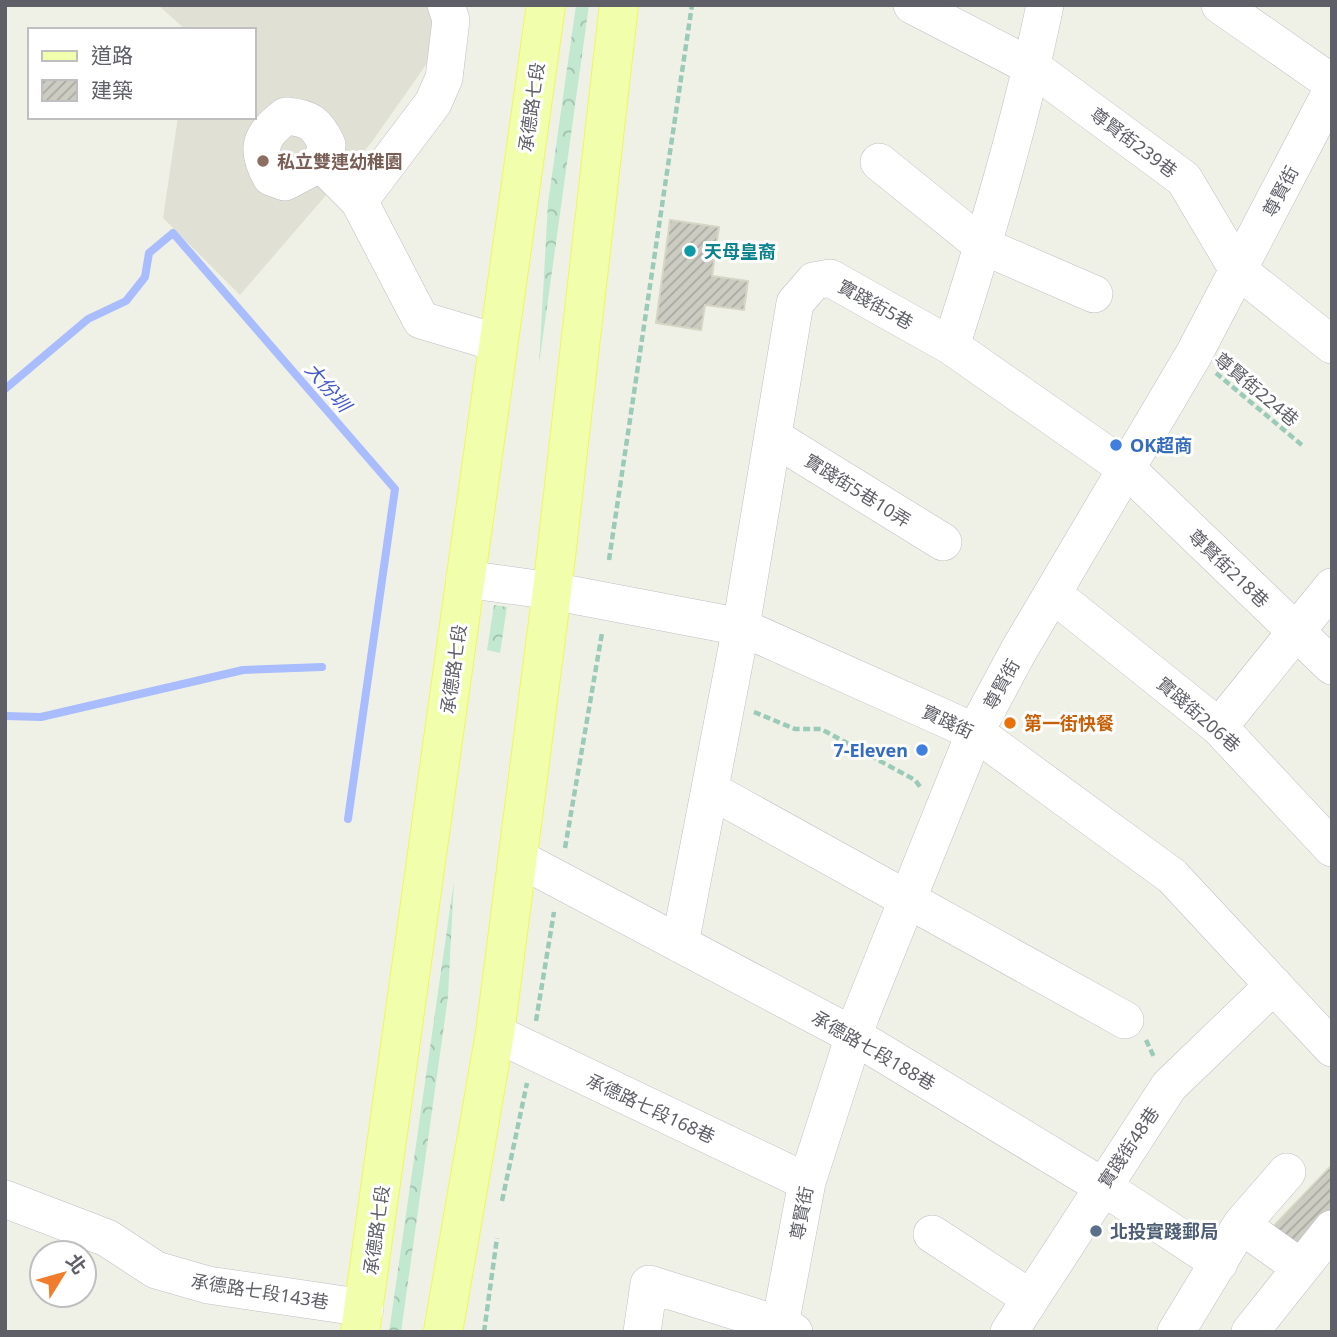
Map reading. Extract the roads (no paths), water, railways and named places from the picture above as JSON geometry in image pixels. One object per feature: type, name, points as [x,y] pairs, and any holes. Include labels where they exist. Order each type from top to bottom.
[{"type":"main road","name":"承德路七段","points":[[363,1320],[546,5]]},
{"type":"main road","points":[[443,1332],[495,1034],[552,591],[620,5]]},
{"type":"street","points":[[359,201],[433,103],[444,78],[451,20],[446,5]]},
{"type":"street","name":"尊賢街239巷","points":[[912,5],[1032,67],[1184,179],[1238,270]]},
{"type":"street","points":[[951,346],[983,246],[1032,67],[1045,5]]},
{"type":"street","points":[[1220,5],[1332,83]]},
{"type":"street","name":"尊賢街","points":[[787,1328],[807,1182],[854,1036],[975,732],[1194,354],[1332,90]]},
{"type":"street","points":[[879,162],[983,246],[1094,294]]},
{"type":"street","points":[[321,163],[359,201],[422,320],[498,343]]},
{"type":"street","points":[[1238,270],[1332,345]]},
{"type":"street","name":"實踐街5巷","points":[[680,944],[741,627],[795,303],[814,281],[830,278],[951,346],[1127,469]]},
{"type":"street","name":"實踐街5巷10弄","points":[[773,438],[943,542]]},
{"type":"street","name":"尊賢街218巷","points":[[1127,469],[1332,666]]},
{"type":"street","name":"實踐街","points":[[466,579],[552,591],[741,627],[975,732],[1172,876],[1332,1048]]},
{"type":"street","points":[[1219,727],[1332,586]]},
{"type":"street","name":"實踐街206巷","points":[[1053,594],[1219,727],[1332,848]]},
{"type":"street","points":[[710,790],[1125,1020]]},
{"type":"street","name":"承德路七段188巷","points":[[518,858],[854,1036],[1102,1186],[1219,1263]]},
{"type":"street","name":"實踐街48巷","points":[[1009,1332],[1168,1086],[1274,985]]},
{"type":"street","name":"承德路七段168巷","points":[[495,1034],[807,1182]]},
{"type":"street","points":[[1176,1332],[1241,1225],[1287,1172]]},
{"type":"street","name":"承德路七段143巷","points":[[5,1199],[107,1238],[156,1270],[208,1285],[363,1320]]},
{"type":"street","points":[[1241,1225],[1300,1267]]},
{"type":"street","points":[[1250,1332],[1332,1229]]},
{"type":"street","points":[[932,1234],[1030,1298]]},
{"type":"street","points":[[642,1332],[649,1284],[787,1328]]},
{"type":"waterway","name":"大份圳","points":[[5,389],[88,319],[126,301],[145,277],[149,253],[173,233],[395,489],[348,819]]},
{"type":"waterway","points":[[5,716],[41,717],[243,670],[322,667]]},
{"type":"place","name":"私立雙連幼稚園","points":[[263,161]]},
{"type":"place","name":"天母皇裔","points":[[690,251]]},
{"type":"place","name":"OK超商","points":[[1116,445]]},
{"type":"place","name":"第一街快餐","points":[[1010,723]]},
{"type":"place","name":"7-Eleven","points":[[922,750]]},
{"type":"place","name":"北投實踐郵局","points":[[1096,1231]]}]
